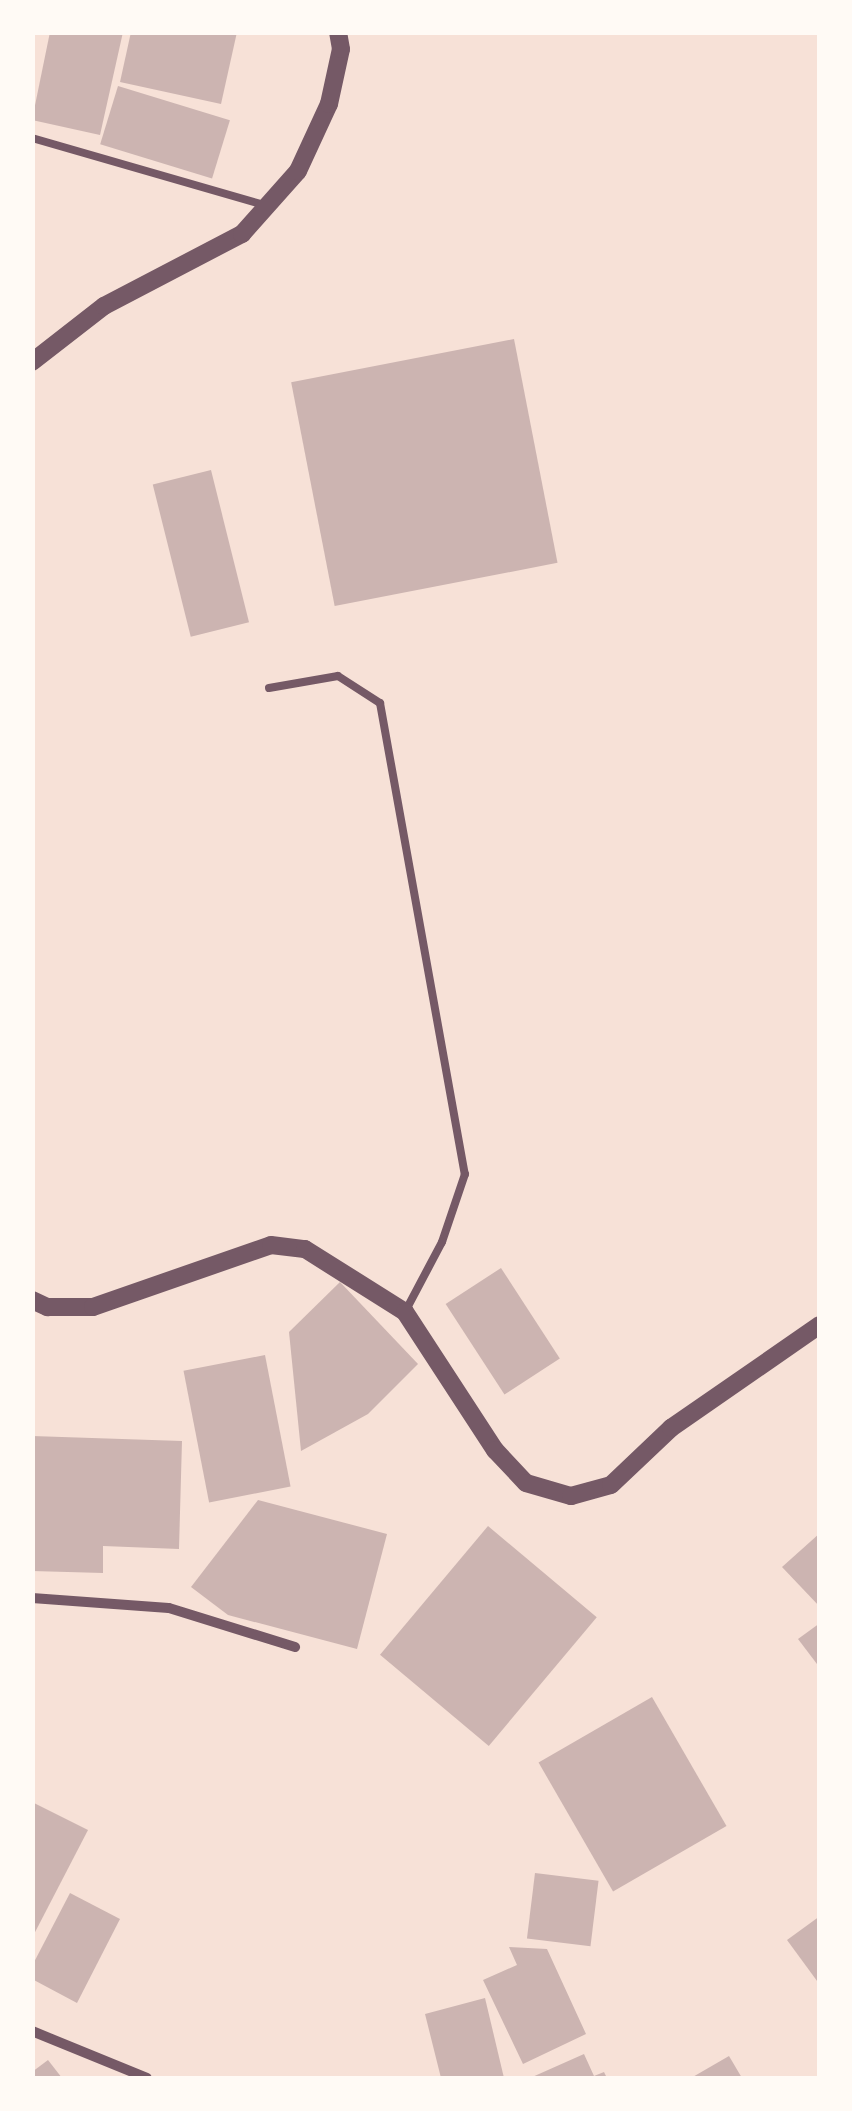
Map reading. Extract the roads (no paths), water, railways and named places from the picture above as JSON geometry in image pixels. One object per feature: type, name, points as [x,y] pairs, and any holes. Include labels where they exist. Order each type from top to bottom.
[{"type":"street","points":[[32,362],[104,306],[242,234],[298,170],[329,104],[341,49],[338,32]]},
{"type":"street","points":[[32,1300],[48,1307],[93,1307],[271,1245],[305,1249],[370,1284],[405,1312],[495,1450],[526,1483],[571,1496],[611,1484],[671,1428],[820,1325]]},
{"type":"street","points":[[32,1598],[168,1608],[296,1647]]},
{"type":"street","points":[[32,2030],[147,2078]]},
{"type":"lane","points":[[32,138],[267,206]]},
{"type":"lane","points":[[269,688],[338,676],[380,703],[465,1174],[442,1242],[405,1312]]}]
